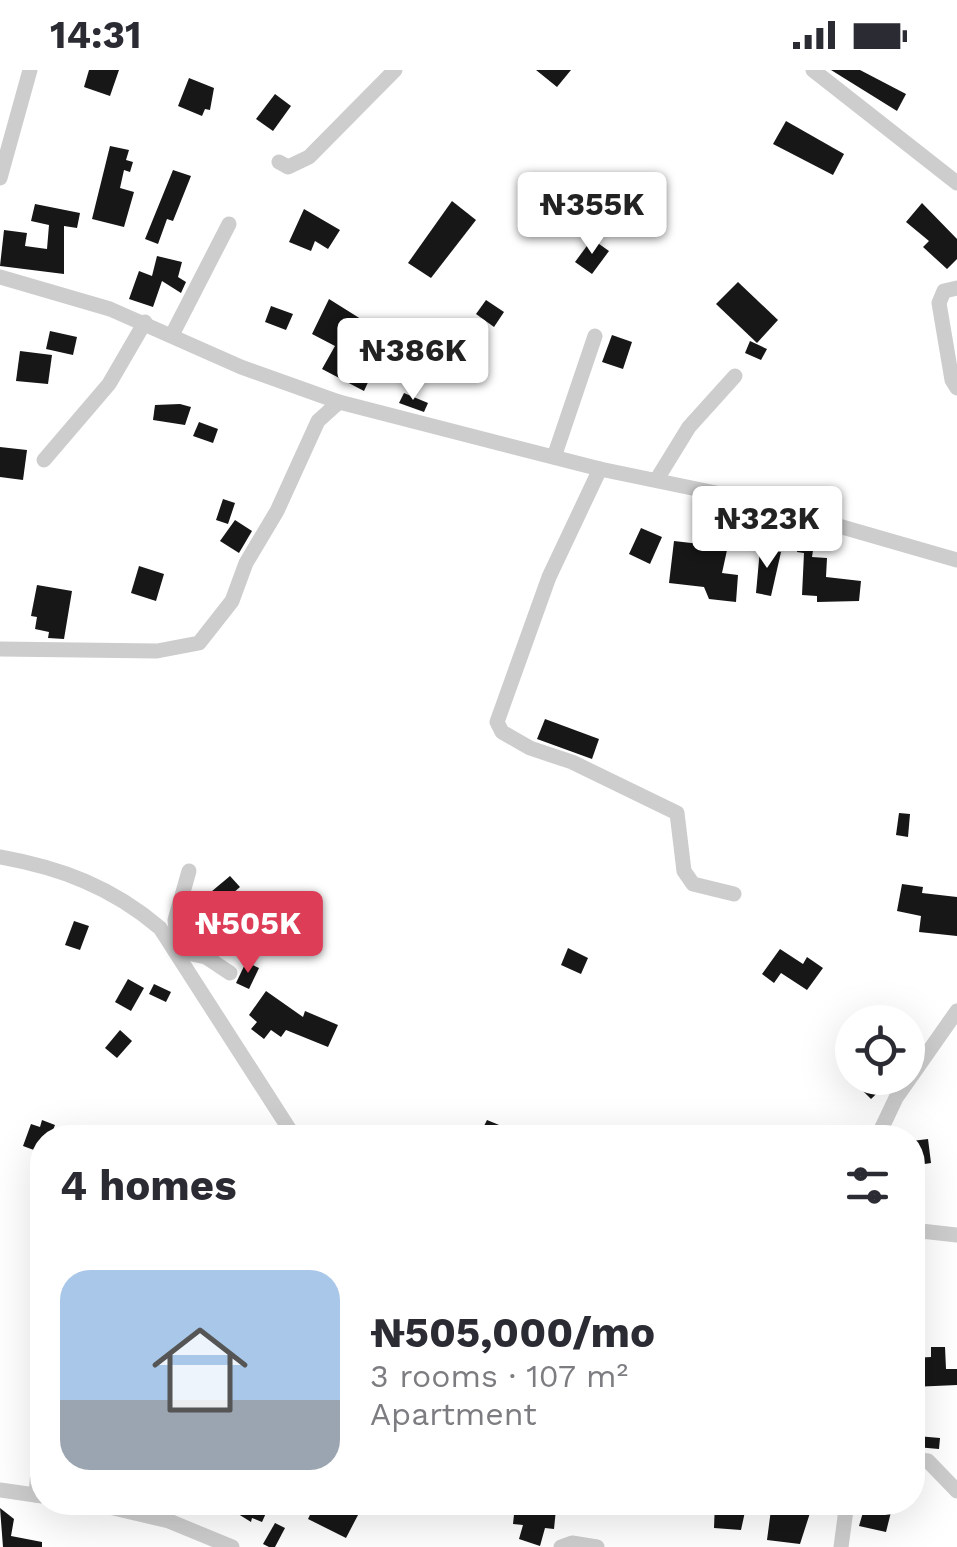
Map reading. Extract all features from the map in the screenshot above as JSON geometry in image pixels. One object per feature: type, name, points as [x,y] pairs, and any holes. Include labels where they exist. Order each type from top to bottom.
[{"type":"street","points":[[0,178],[30,70]]},
{"type":"street","points":[[279,162],[288,167],[310,157],[395,70]]},
{"type":"street","points":[[813,70],[957,183]]},
{"type":"street","points":[[173,333],[229,224]]},
{"type":"street","points":[[0,277],[61,292],[145,322],[241,367],[339,402],[600,469],[745,498],[957,560]]},
{"type":"street","points":[[957,288],[944,291],[939,303],[957,388]]},
{"type":"street","points":[[44,460],[110,384],[145,322]]},
{"type":"street","points":[[554,457],[595,336]]},
{"type":"street","points":[[657,479],[688,428],[735,376]]},
{"type":"street","points":[[0,649],[158,651],[199,643],[232,602],[246,563],[278,511],[318,421],[339,402]]},
{"type":"street","points":[[600,469],[548,577],[497,722],[502,732],[530,748],[572,762],[677,814],[684,871],[693,884],[734,894]]},
{"type":"street","points":[[0,857],[48,866],[132,904],[178,951],[287,1125]]},
{"type":"street","points":[[178,951],[175,920],[189,871]]},
{"type":"street","points":[[178,951],[206,957],[230,972]]},
{"type":"street","points":[[883,1125],[896,1098],[957,1011]]},
{"type":"street","points":[[925,1231],[957,1235]]},
{"type":"street","points":[[925,1461],[957,1491]]},
{"type":"street","points":[[0,1490],[30,1494]]},
{"type":"street","points":[[143,1515],[169,1521],[232,1547]]},
{"type":"street","points":[[841,1547],[845,1515]]},
{"type":"street","points":[[561,1547],[579,1543],[597,1547]]},
{"type":"building","points":[[89,70],[119,70],[110,96],[84,87]]},
{"type":"building","points":[[536,70],[571,70],[557,87]]},
{"type":"building","points":[[831,70],[860,70],[906,94],[897,111]]},
{"type":"building","points":[[189,78],[214,88],[210,110],[205,109],[202,116],[178,106]]},
{"type":"building","points":[[275,94],[291,106],[273,131],[256,119]]},
{"type":"building","points":[[786,121],[844,154],[833,175],[773,144]]},
{"type":"building","points":[[110,146],[129,150],[126,160],[133,162],[130,172],[124,170],[120,188],[134,192],[124,227],[92,219]]},
{"type":"building","points":[[173,170],[191,176],[173,221],[167,219],[158,244],[145,239]]},
{"type":"building","points":[[583,183],[612,214],[593,231],[564,200]]},
{"type":"building","points":[[452,201],[476,220],[431,278],[408,263]]},
{"type":"building","points":[[922,203],[957,239],[957,259],[947,269],[923,247],[929,241],[906,222]]},
{"type":"building","points":[[35,204],[80,213],[77,228],[64,226],[64,274],[0,266],[4,230],[27,233],[25,246],[47,249],[49,225],[31,221]]},
{"type":"building","points":[[304,209],[340,230],[328,249],[315,241],[311,251],[289,242]]},
{"type":"building","points":[[592,239],[609,251],[592,274],[575,262]]},
{"type":"building","points":[[157,256],[182,262],[178,277],[186,282],[181,293],[162,281],[153,307],[129,299],[139,271],[152,276]]},
{"type":"building","points":[[738,282],[778,320],[757,343],[716,304]]},
{"type":"building","points":[[329,299],[388,336],[377,355],[351,340],[338,365],[370,378],[364,391],[322,369],[335,346],[312,334]]},
{"type":"building","points":[[486,300],[504,312],[494,327],[476,314]]},
{"type":"building","points":[[271,306],[293,314],[286,330],[265,322]]},
{"type":"building","points":[[50,331],[77,337],[73,355],[46,349]]},
{"type":"building","points":[[612,335],[632,342],[623,369],[602,362]]},
{"type":"building","points":[[750,341],[767,349],[761,360],[745,353]]},
{"type":"building","points":[[406,342],[431,351],[423,371],[398,362]]},
{"type":"building","points":[[20,351],[52,355],[48,384],[16,381]]},
{"type":"building","points":[[404,393],[428,403],[424,412],[399,403]]},
{"type":"building","points":[[155,405],[191,407],[185,425],[153,420]]},
{"type":"building","points":[[199,422],[218,429],[213,443],[193,436]]},
{"type":"building","points":[[0,447],[27,450],[23,480],[0,477]]},
{"type":"building","points":[[223,499],[235,503],[228,524],[216,520]]},
{"type":"building","points":[[706,508],[720,510],[715,538],[729,541],[722,573],[738,575],[736,602],[709,599],[704,587],[669,583],[674,541],[700,544]]},
{"type":"building","points":[[235,520],[252,531],[239,553],[220,541]]},
{"type":"building","points":[[750,522],[762,525],[757,545],[744,541]]},
{"type":"building","points":[[801,527],[816,531],[812,557],[827,558],[826,577],[861,581],[859,601],[817,602],[817,596],[802,595],[804,553],[797,552]]},
{"type":"building","points":[[641,528],[662,537],[650,564],[629,554]]},
{"type":"building","points":[[760,549],[781,552],[771,596],[756,593]]},
{"type":"building","points":[[139,566],[164,574],[156,601],[131,593]]},
{"type":"building","points":[[37,585],[72,591],[64,639],[48,638],[49,632],[35,629],[37,617],[31,616]]},
{"type":"building","points":[[545,719],[599,739],[592,759],[537,739]]},
{"type":"building","points":[[899,813],[910,814],[908,837],[896,835]]},
{"type":"building","points":[[230,876],[240,887],[209,914],[199,902]]},
{"type":"building","points":[[902,884],[923,887],[922,893],[957,897],[957,936],[919,932],[921,916],[897,911]]},
{"type":"building","points":[[251,898],[273,916],[257,935],[235,918]]},
{"type":"building","points":[[74,921],[89,926],[80,950],[65,945]]},
{"type":"building","points":[[568,948],[588,958],[581,974],[561,965]]},
{"type":"building","points":[[780,949],[803,964],[807,957],[823,968],[807,990],[781,973],[774,983],[762,974]]},
{"type":"building","points":[[246,962],[259,968],[249,989],[236,983]]},
{"type":"building","points":[[128,979],[144,988],[131,1011],[115,1002]]},
{"type":"building","points":[[154,984],[171,992],[166,1002],[149,994]]},
{"type":"building","points":[[266,991],[303,1017],[305,1011],[338,1025],[328,1047],[286,1030],[281,1037],[271,1030],[264,1039],[251,1029],[257,1022],[249,1015]]},
{"type":"building","points":[[120,1030],[132,1041],[117,1058],[105,1048]]},
{"type":"building","points":[[30,1127],[30,1149],[23,1146]]},
{"type":"building","points":[[925,1139],[931,1163],[925,1164]]},
{"type":"building","points":[[931,1347],[945,1347],[946,1369],[957,1369],[957,1385],[925,1386],[925,1357],[931,1357]]},
{"type":"building","points":[[925,1437],[940,1438],[939,1449],[925,1448]]},
{"type":"building","points":[[0,1508],[14,1519],[11,1536],[42,1542],[42,1547],[3,1547]]},
{"type":"building","points":[[240,1515],[265,1515],[262,1522],[252,1518],[251,1522]]},
{"type":"building","points":[[310,1515],[358,1515],[346,1538],[308,1519]]},
{"type":"building","points":[[514,1515],[555,1515],[554,1529],[545,1528],[540,1546],[519,1539],[523,1525],[513,1524]]},
{"type":"building","points":[[714,1515],[744,1515],[741,1530],[714,1528]]},
{"type":"building","points":[[770,1515],[809,1515],[800,1544],[767,1540]]},
{"type":"building","points":[[862,1515],[890,1515],[886,1532],[859,1526]]},
{"type":"building","points":[[275,1523],[285,1528],[275,1547],[269,1547],[263,1544]]}]
